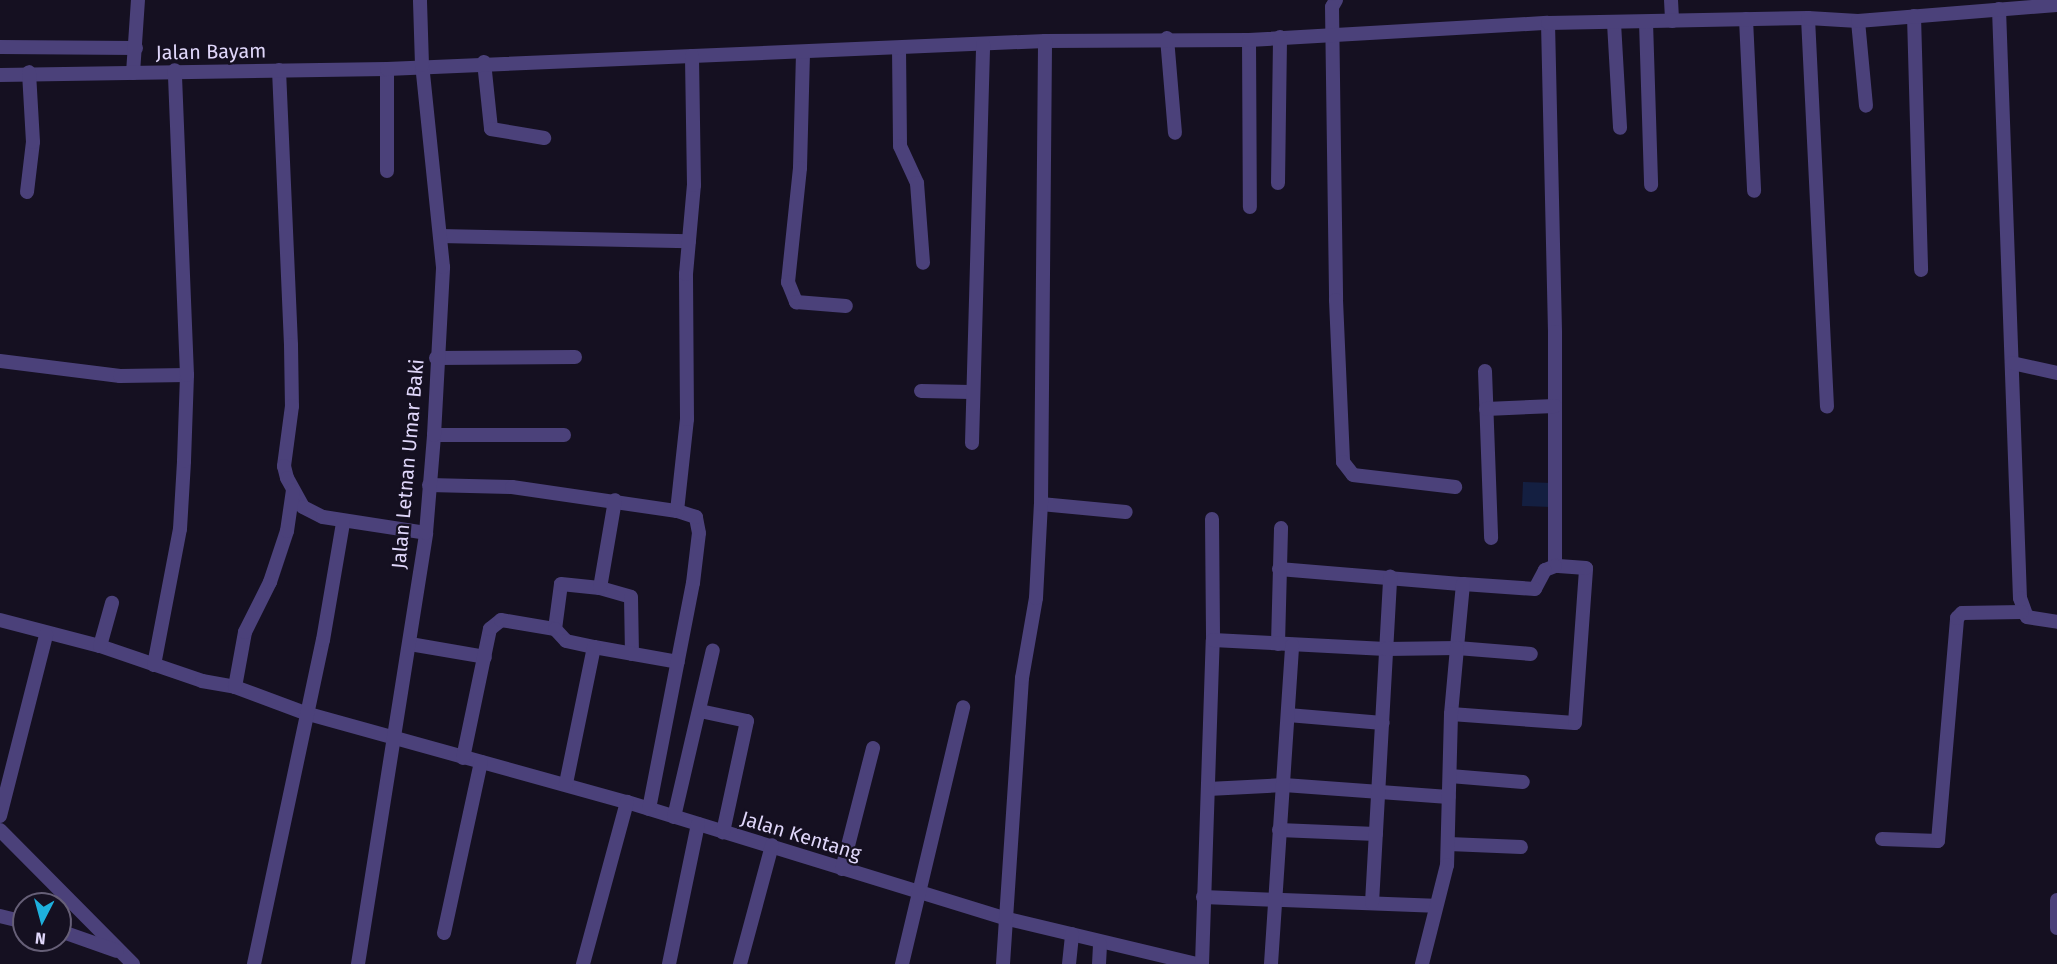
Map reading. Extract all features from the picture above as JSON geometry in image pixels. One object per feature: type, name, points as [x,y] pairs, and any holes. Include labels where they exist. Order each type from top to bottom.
[{"type":"street","points":[[133,73],[138,0]]},
{"type":"street","name":"Jalan Letnan Umar Baki","points":[[358,964],[426,533],[434,435],[436,358],[443,267],[422,65],[420,0]]},
{"type":"street","points":[[1336,0],[1332,7],[1336,300],[1343,462],[1353,475],[1455,487]]},
{"type":"street","points":[[1671,0],[1672,21]]},
{"type":"street","name":"Jalan Bayam","points":[[0,75],[29,72],[133,73],[175,70],[387,69],[484,62],[692,56],[767,51],[803,53],[1046,41],[1167,38],[1249,40],[1548,23],[1808,18],[1858,21],[2057,5]]},
{"type":"street","points":[[1999,9],[2022,612]]},
{"type":"street","points":[[1914,16],[1921,270]]},
{"type":"street","points":[[1808,18],[1827,407]]},
{"type":"street","points":[[1746,19],[1754,191]]},
{"type":"street","points":[[1858,21],[1866,106]]},
{"type":"street","points":[[1646,22],[1651,186]]},
{"type":"street","points":[[1548,23],[1555,405],[1555,566]]},
{"type":"street","points":[[1614,23],[1620,128]]},
{"type":"street","points":[[1278,183],[1280,37]]},
{"type":"street","points":[[1167,38],[1175,134]]},
{"type":"street","points":[[1249,40],[1250,207]]},
{"type":"street","points":[[1003,964],[1008,919],[1022,678],[1036,598],[1041,504],[1046,41]]},
{"type":"street","points":[[972,443],[971,392],[983,44]]},
{"type":"street","points":[[0,47],[136,48]]},
{"type":"street","points":[[899,48],[900,146],[917,183],[923,263]]},
{"type":"street","points":[[803,53],[800,168],[788,282],[796,302],[846,306]]},
{"type":"street","points":[[677,511],[687,419],[686,274],[694,185],[692,56]]},
{"type":"street","points":[[484,62],[491,129],[544,138]]},
{"type":"street","points":[[387,69],[387,171]]},
{"type":"street","points":[[154,665],[180,529],[187,375],[175,70]]},
{"type":"street","points":[[279,70],[292,406],[284,466],[293,490],[303,507],[343,523],[426,533]]},
{"type":"street","points":[[27,192],[33,142],[29,72]]},
{"type":"street","points":[[440,237],[689,241]]},
{"type":"street","points":[[436,358],[575,357]]},
{"type":"street","points":[[0,361],[120,376],[187,375]]},
{"type":"street","points":[[2012,363],[2057,373]]},
{"type":"street","points":[[1485,371],[1491,538]]},
{"type":"street","points":[[921,391],[971,392]]},
{"type":"street","points":[[1486,409],[1555,405]]},
{"type":"street","points":[[434,435],[564,435]]},
{"type":"street","points":[[429,485],[512,487],[615,500],[677,511],[696,518],[699,533],[678,663],[650,809]]},
{"type":"street","points":[[235,687],[245,632],[270,582],[287,531],[293,490]]},
{"type":"street","points":[[600,588],[615,500]]},
{"type":"street","points":[[1041,504],[1126,512]]},
{"type":"street","points":[[1202,964],[1213,640],[1212,519]]},
{"type":"street","points":[[254,964],[305,713],[323,640],[343,523]]},
{"type":"street","points":[[1271,964],[1288,715],[1279,569],[1281,528]]},
{"type":"street","points":[[1279,569],[1535,589],[1541,571],[1555,566],[1586,568],[1575,723],[1451,714]]},
{"type":"street","points":[[1372,903],[1390,576]]},
{"type":"street","points":[[555,629],[561,584],[600,588],[631,597],[632,654]]},
{"type":"street","points":[[1422,964],[1449,844],[1451,714],[1463,584]]},
{"type":"street","points":[[100,646],[112,603]]},
{"type":"street","points":[[1881,839],[1938,841],[1957,618],[1962,613],[2022,612],[2036,620],[2057,622]]},
{"type":"street","name":"Jalan Kentang","points":[[0,620],[46,635],[100,646],[202,681],[235,687],[305,713],[395,740],[627,802],[842,869],[922,890],[1008,919],[1072,934],[1100,944],[1197,964]]},
{"type":"street","points":[[463,758],[490,629],[501,620],[555,629],[566,641],[678,663]]},
{"type":"street","points":[[0,816],[46,635]]},
{"type":"street","points":[[1213,640],[1386,649],[1457,648],[1531,654]]},
{"type":"street","points":[[410,644],[485,657]]},
{"type":"street","points":[[566,784],[594,647]]},
{"type":"street","points":[[674,817],[700,711],[712,650]]},
{"type":"street","points":[[902,964],[922,890],[963,707]]},
{"type":"street","points":[[700,711],[747,722],[723,832]]},
{"type":"street","points":[[1288,715],[1383,723]]},
{"type":"street","points":[[842,869],[873,748]]},
{"type":"street","points":[[444,933],[481,762]]},
{"type":"street","points":[[1450,776],[1523,782]]},
{"type":"street","points":[[1208,789],[1284,785],[1449,797]]},
{"type":"street","points":[[583,964],[627,802]]},
{"type":"street","points":[[669,964],[698,824]]},
{"type":"street","points":[[0,830],[129,959]]},
{"type":"street","points":[[1279,830],[1376,834]]},
{"type":"street","points":[[1449,844],[1521,847]]},
{"type":"street","points":[[740,964],[772,846]]},
{"type":"street","points":[[1203,897],[1434,906]]},
{"type":"street","points":[[2057,900],[2057,928]]},
{"type":"street","points":[[1069,964],[1072,934]]},
{"type":"street","points":[[72,936],[129,959]]},
{"type":"street","points":[[1099,964],[1100,944]]},
{"type":"water","points":[[1523,482],[1552,483],[1551,507],[1522,506]]}]
